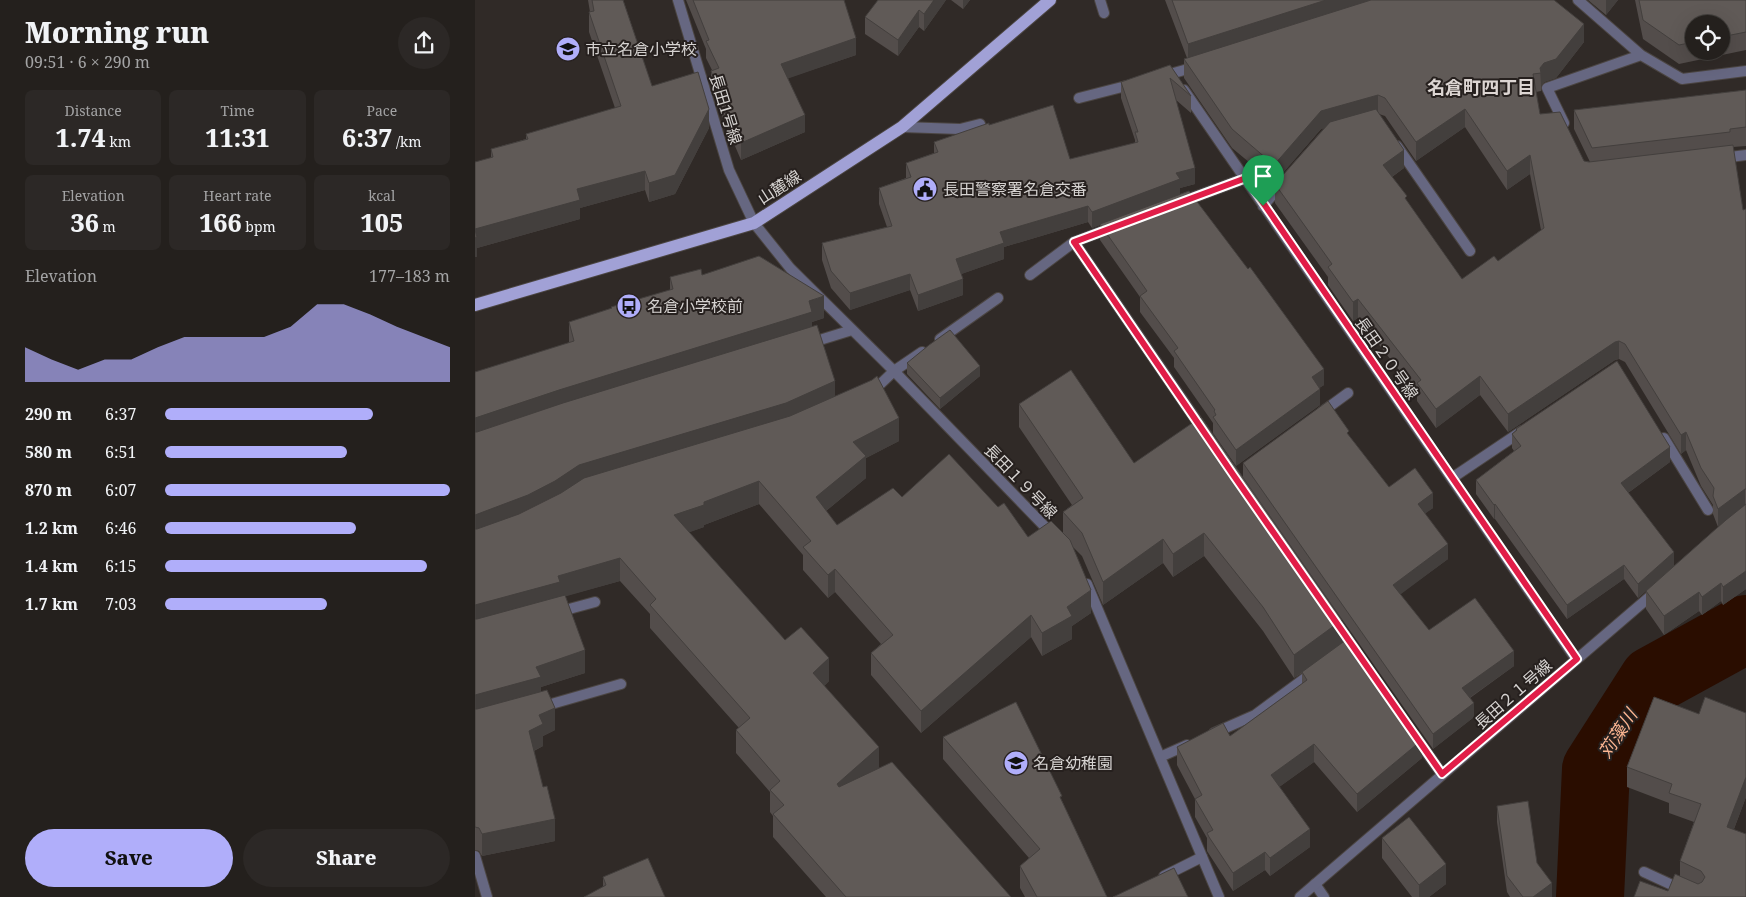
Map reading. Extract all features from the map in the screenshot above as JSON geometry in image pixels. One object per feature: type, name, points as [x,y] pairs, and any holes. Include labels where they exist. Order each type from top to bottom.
[{"type":"main road","name":"山麓線","points":[[475,305],[754,223],[902,128],[1049,0]]},
{"type":"street","name":"長田1号線","points":[[678,0],[729,170],[754,223]]},
{"type":"street","points":[[1100,0],[1104,13]]},
{"type":"street","points":[[1579,0],[1641,55],[1683,79],[1746,71]]},
{"type":"street","points":[[1568,131],[1547,88],[1641,55]]},
{"type":"street","points":[[1154,79],[1201,65]]},
{"type":"street","name":"長田２０号線","points":[[1173,74],[1577,659]]},
{"type":"street","points":[[1079,98],[1131,85]]},
{"type":"street","points":[[902,128],[960,129],[980,124]]},
{"type":"street","points":[[1391,137],[1470,251]]},
{"type":"street","points":[[1716,158],[1746,155]]},
{"type":"street","points":[[1263,206],[1289,177]]},
{"type":"street","points":[[1173,205],[1246,178]]},
{"type":"street","name":"長田１９号線","points":[[754,223],[790,268],[894,371],[1062,545]]},
{"type":"street","points":[[1030,275],[1074,242],[1119,225]]},
{"type":"street","points":[[1074,242],[1206,435]]},
{"type":"street","points":[[860,400],[869,396],[894,371],[998,298]]},
{"type":"street","points":[[796,347],[852,330]]},
{"type":"street","points":[[1310,420],[1349,393]]},
{"type":"street","points":[[1452,478],[1531,425]]},
{"type":"street","points":[[1656,425],[1708,510]]},
{"type":"street","points":[[1083,577],[1219,897]]},
{"type":"street","name":"長田２１号線","points":[[1300,897],[1660,588]]},
{"type":"street","points":[[549,614],[595,602]]},
{"type":"street","points":[[1329,613],[1348,648],[1363,661]]},
{"type":"street","points":[[1160,757],[1255,715],[1319,668]]},
{"type":"street","points":[[530,710],[621,684]]},
{"type":"street","points":[[1408,726],[1442,774]]},
{"type":"street","points":[[475,856],[487,897]]},
{"type":"street","points":[[1158,879],[1201,856]]},
{"type":"street","points":[[1644,872],[1698,897]]},
{"type":"street","points":[[1315,884],[1324,897]]},
{"type":"building","points":[[592,0],[623,0],[652,86],[698,72],[709,109],[675,175],[649,183],[645,171],[577,189],[580,200],[475,229],[475,162],[493,157],[491,149],[528,139],[526,134],[621,106],[589,12],[594,11]]},
{"type":"building","points":[[693,0],[844,0],[856,38],[781,64],[805,115],[741,143],[711,71],[719,68],[706,41],[709,40]]},
{"type":"building","points":[[878,0],[934,0],[924,14],[919,10],[898,40],[865,17]]},
{"type":"building","points":[[1172,0],[1326,0],[1188,44]]},
{"type":"building","points":[[1371,0],[1554,0],[1584,24],[1556,59],[1544,63],[1540,68],[1541,73],[1533,74],[1540,114],[1560,112],[1584,161],[1589,162],[1733,145],[1743,210],[1746,209],[1746,489],[1718,509],[1713,496],[1714,488],[1701,468],[1686,432],[1681,435],[1625,344],[1619,341],[1508,414],[1480,376],[1436,409],[1417,383],[1421,380],[1358,299],[1353,302],[1328,267],[1332,264],[1275,184],[1330,122],[1376,109],[1404,150],[1383,165],[1407,196],[1405,198],[1462,279],[1494,256],[1498,261],[1544,228],[1530,155],[1507,171],[1465,109],[1416,142],[1385,98],[1378,95],[1321,111],[1274,165],[1232,129],[1184,59]]},
{"type":"building","points":[[1639,0],[1746,0],[1746,32],[1730,35],[1730,15],[1685,15],[1685,44],[1679,45],[1643,20]]},
{"type":"building","points":[[1170,65],[1191,96],[1170,78],[1195,168],[1176,173],[1180,179],[1092,212],[1088,206],[1000,232],[1004,243],[956,259],[963,279],[918,295],[910,274],[850,293],[831,271],[822,243],[892,226],[879,188],[911,177],[906,163],[938,152],[934,142],[989,123],[989,125],[1053,105],[1070,159],[1138,142],[1135,132],[1138,132],[1121,82]]},
{"type":"building","points":[[1746,90],[1746,127],[1730,129],[1730,132],[1592,148],[1574,110]]},
{"type":"building","points":[[1189,191],[1248,269],[1250,267],[1324,369],[1312,377],[1320,389],[1236,450],[1213,417],[1216,415],[1215,410],[1174,351],[1178,348],[1140,296],[1147,291],[1100,224]]},
{"type":"building","points":[[759,256],[824,296],[809,301],[812,312],[559,390],[475,418],[475,372],[574,341],[569,322],[611,307],[673,289],[670,277],[701,269],[702,275]]},
{"type":"building","points":[[817,325],[835,381],[786,403],[579,465],[555,481],[528,495],[475,515],[475,432]]},
{"type":"building","points":[[950,330],[980,366],[940,398],[907,363]]},
{"type":"building","points":[[1617,361],[1670,447],[1621,483],[1674,552],[1638,584],[1624,565],[1567,605],[1476,480],[1521,446],[1512,434],[1516,429]]},
{"type":"building","points":[[1071,370],[1134,463],[1201,417],[1342,620],[1294,655],[1263,607],[1204,533],[1173,554],[1163,539],[1103,582],[1082,533],[1063,512],[1083,498],[1019,404]]},
{"type":"building","points":[[877,376],[899,418],[853,442],[866,456],[816,497],[837,525],[893,488],[902,497],[949,454],[998,507],[1004,503],[1028,537],[1051,521],[1070,540],[1091,590],[1067,607],[1072,616],[1042,633],[1031,615],[921,711],[871,653],[893,635],[835,569],[828,575],[803,547],[811,541],[759,481],[704,502],[704,505],[674,515],[785,640],[801,627],[829,658],[813,673],[879,747],[837,784],[839,787],[892,762],[1011,897],[846,897],[773,814],[784,805],[770,790],[780,781],[736,730],[750,718],[650,605],[656,599],[620,558],[558,576],[560,582],[475,605],[475,529],[519,514],[561,493],[584,478],[790,416],[872,380]]},
{"type":"building","points":[[1328,401],[1349,431],[1347,433],[1389,487],[1415,468],[1433,493],[1418,504],[1448,544],[1393,585],[1429,630],[1475,598],[1514,651],[1462,688],[1474,703],[1433,734],[1243,463]]},
{"type":"building","points":[[1746,504],[1746,571],[1723,587],[1721,583],[1702,597],[1699,592],[1664,616],[1646,591]]},
{"type":"building","points":[[565,595],[585,650],[536,667],[541,677],[475,695],[475,619]]},
{"type":"building","points":[[1350,637],[1422,740],[1357,794],[1314,744],[1271,775],[1310,829],[1270,858],[1265,852],[1233,873],[1207,833],[1213,830],[1195,799],[1202,795],[1177,747],[1223,723],[1230,736],[1307,680],[1302,672]]},
{"type":"building","points":[[547,690],[555,708],[539,715],[543,724],[529,731],[543,787],[547,786],[555,819],[482,834],[479,828],[475,827],[475,709]]},
{"type":"building","points":[[1654,697],[1699,714],[1705,697],[1746,713],[1746,777],[1727,827],[1746,834],[1746,897],[1634,897],[1640,881],[1668,891],[1675,874],[1698,884],[1705,877],[1701,871],[1680,861],[1701,804],[1669,793],[1672,784],[1627,767]]},
{"type":"building","points":[[1016,702],[1062,796],[1060,797],[1107,897],[1037,897],[1020,866],[1040,849],[943,737]]},
{"type":"building","points":[[1528,801],[1537,863],[1552,883],[1533,897],[1523,897],[1507,876],[1497,806]]},
{"type":"building","points":[[1409,817],[1446,864],[1419,885],[1382,838]]},
{"type":"building","points":[[648,858],[665,897],[584,897],[606,885],[603,877]]},
{"type":"building","points":[[1174,868],[1188,897],[1113,897]]},
{"type":"waterway","name":"苅藻川","points":[[1590,897],[1596,769],[1653,680],[1746,629]]},
{"type":"place","name":"市立名倉小学校","points":[[568,49]]},
{"type":"place","name":"長田警察署名倉交番","points":[[925,189]]},
{"type":"place","name":"名倉小学校前","points":[[629,306]]},
{"type":"place","name":"名倉幼稚園","points":[[1016,763]]},
{"type":"district","name":"名倉町四丁目","points":[[1481,88]]},
{"type":"route","points":[[1246,178],[1263,206],[1577,659],[1442,774],[1234,476],[1074,242],[1246,178]]}]
